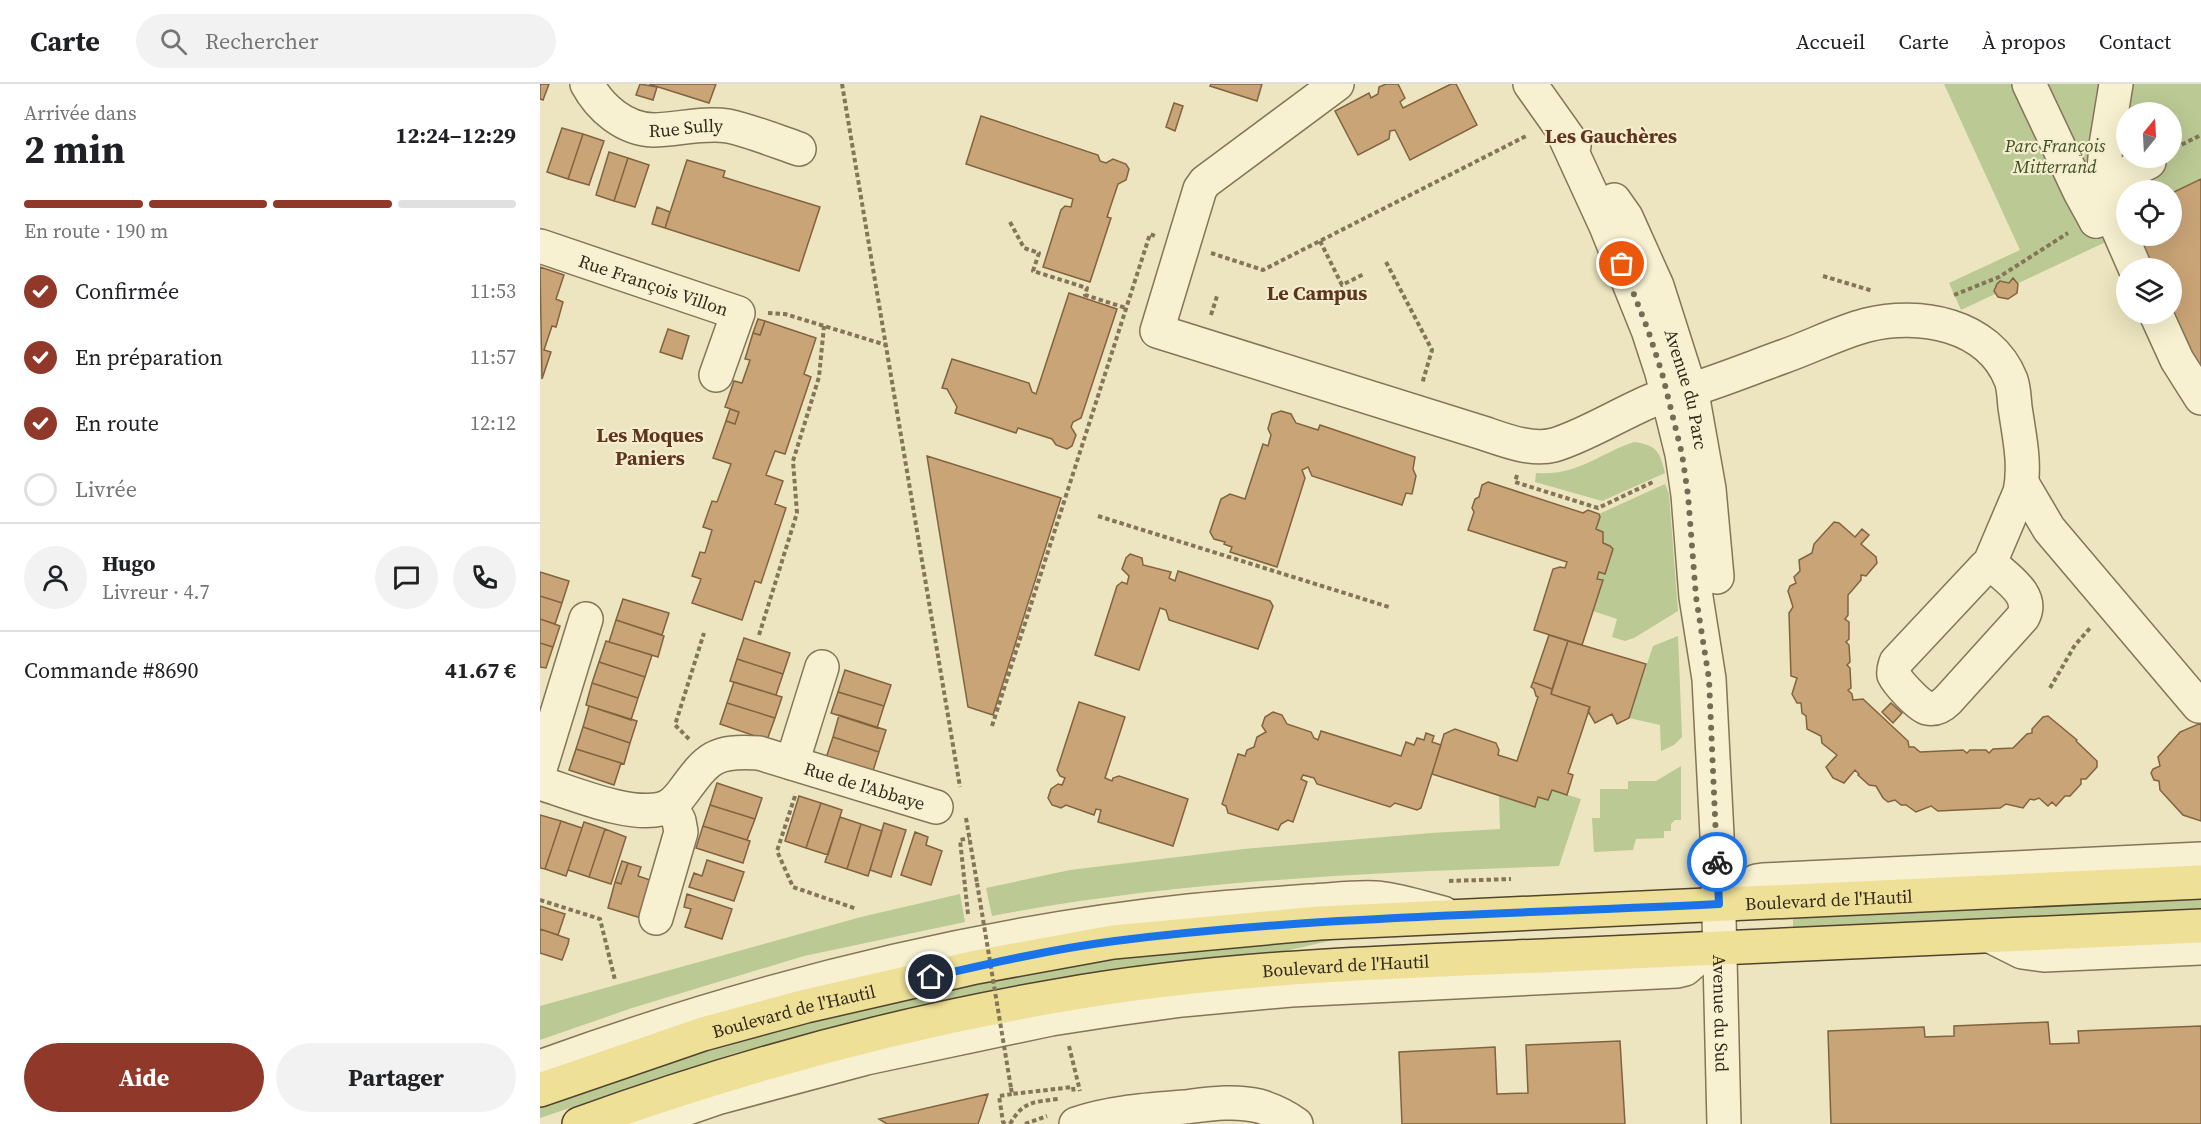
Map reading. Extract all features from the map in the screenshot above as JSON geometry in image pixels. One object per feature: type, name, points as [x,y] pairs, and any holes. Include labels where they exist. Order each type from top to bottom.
[{"type":"main road","name":"Boulevard de l'Hautil","points":[[540,1090],[704,1034],[806,1006],[976,967],[1113,942],[1319,923],[2201,882]]},
{"type":"main road","name":"Boulevard de l'Hautil","points":[[579,1124],[694,1084],[880,1033],[1060,995],[1185,978],[1305,967],[2201,926]]},
{"type":"street","name":"Rue Sully","points":[[587,84],[597,100],[614,117],[632,126],[652,130],[727,126],[799,149]]},
{"type":"street","points":[[1337,84],[1205,182],[1200,189],[1156,332],[1511,442],[1547,447],[1652,401],[1800,351],[1841,333],[1868,325],[1905,320],[1950,327],[1966,332],[1985,345],[2001,361],[2011,381],[2022,456],[2022,483],[1989,565]]},
{"type":"street","name":"Avenue du Parc","points":[[1530,84],[1626,218],[1656,286],[1679,393],[1709,489],[1717,576],[1709,679],[1723,904]]},
{"type":"street","points":[[2029,84],[2094,221],[2126,258]]},
{"type":"street","points":[[2094,221],[2101,206],[2106,145],[2116,84]]},
{"type":"street","points":[[2094,221],[2117,178],[2137,168]]},
{"type":"street","name":"Rue François Villon","points":[[540,246],[738,312],[716,375]]},
{"type":"street","points":[[2161,324],[2177,360],[2201,398]]},
{"type":"street","points":[[2022,483],[2049,529],[2199,706]]},
{"type":"street","points":[[540,770],[586,619]]},
{"type":"street","name":"Rue de l'Abbaye","points":[[798,765],[822,667]]},
{"type":"street","name":"Rue de l'Abbaye","points":[[710,760],[720,755],[741,752],[759,753],[954,804]]},
{"type":"street","points":[[540,783],[619,807],[647,812],[671,805],[710,760]]},
{"type":"street","points":[[656,918],[681,832],[680,821],[671,805]]},
{"type":"street","points":[[1723,904],[1756,881],[1763,880],[2201,860]]},
{"type":"street","points":[[540,1067],[686,1016],[765,993],[909,958],[1069,928],[1142,916],[1229,907],[1374,898],[1456,916]]},
{"type":"street","name":"Avenue du Sud","points":[[1723,904],[1714,948],[1724,1124]]},
{"type":"street","points":[[1990,936],[2022,952],[2043,955],[2201,948]]},
{"type":"street","points":[[641,1124],[784,1078],[866,1058],[1051,1019],[1182,1000],[1291,990],[1677,971],[1685,969],[1714,948]]},
{"type":"street","points":[[1076,1124],[1098,1117],[1131,1112],[1223,1103],[1259,1106],[1296,1124]]},
{"type":"path","points":[[842,84],[886,345],[954,804],[969,838],[1012,1094]]},
{"type":"path","points":[[2182,145],[2201,135]]},
{"type":"path","points":[[1946,298],[1999,277],[2094,221]]},
{"type":"path","points":[[1010,222],[1024,248],[1039,253],[1034,271],[1087,288],[1085,296],[1126,308]]},
{"type":"path","points":[[1320,241],[1342,285],[1364,274]]},
{"type":"path","points":[[1386,262],[1432,350],[1415,412]]},
{"type":"path","points":[[1823,276],[1880,293]]},
{"type":"path","points":[[738,312],[785,314],[886,345]]},
{"type":"path","points":[[759,635],[797,513],[793,461],[819,377],[824,326]]},
{"type":"path","points":[[1520,465],[1515,482],[1598,508],[1650,484]]},
{"type":"path","points":[[1098,516],[1389,607]]},
{"type":"path","points":[[2050,688],[2075,645],[2112,604]]},
{"type":"path","points":[[704,633],[675,725],[710,760]]},
{"type":"path","points":[[798,765],[777,851],[793,887],[857,909]]},
{"type":"path","points":[[969,838],[960,840],[969,918]]},
{"type":"path","points":[[540,900],[600,919],[615,980]]},
{"type":"path","points":[[1067,1036],[1078,1082]]},
{"type":"path","points":[[1005,1124],[999,1096],[1073,1087],[1075,1097],[1029,1104],[1018,1111],[1010,1124]]},
{"type":"green space","name":"Parc François Mitterrand","points":[[1944,84],[2201,84],[2201,179],[2182,188],[2182,180],[2116,180],[2116,237],[1961,310],[1949,283],[2020,250]]},
{"type":"green space","points":[[1634,442],[1648,445],[1656,451],[1665,473],[1602,501],[1535,482],[1536,473],[1551,473],[1576,468]]},
{"type":"green space","points":[[1665,484],[1669,494],[1678,611],[1634,638],[1625,641],[1612,637],[1617,619],[1593,611],[1602,580],[1597,579],[1599,572],[1605,574],[1613,549],[1603,543],[1603,532],[1596,529],[1599,514]]},
{"type":"green space","points":[[1678,636],[1682,737],[1674,745],[1661,751],[1660,725],[1629,718],[1653,646]]},
{"type":"green space","points":[[1681,766],[1681,820],[1675,820],[1671,824],[1671,831],[1664,831],[1664,838],[1636,839],[1633,850],[1594,852],[1592,818],[1600,818],[1600,789],[1628,789],[1628,781],[1656,781]]},
{"type":"green space","points":[[1552,790],[1581,799],[1559,866],[1345,875],[1203,886],[1062,904],[992,916],[986,888],[1070,870],[1244,849],[1500,829],[1499,796],[1534,807],[1538,797],[1548,800]]},
{"type":"green space","points":[[960,894],[965,922],[804,956],[632,1008],[540,1040],[540,1006],[861,917]]},
{"type":"green space","points":[[2201,896],[2201,910],[1793,929],[1793,915]]},
{"type":"green space","points":[[1346,937],[1281,952],[1153,965],[1038,982],[896,1012],[732,1054],[540,1118],[540,1106],[729,1040],[1026,972],[1156,952]]},
{"type":"building","points":[[540,84],[549,84],[543,100],[540,99]]},
{"type":"building","points":[[640,84],[657,87],[653,100],[636,95]]},
{"type":"building","points":[[649,84],[716,84],[709,103]]},
{"type":"building","points":[[1211,84],[1262,84],[1257,101],[1210,86]]},
{"type":"building","points":[[1386,84],[1398,84],[1405,98],[1400,102],[1403,108],[1451,84],[1456,84],[1477,125],[1410,160],[1395,130],[1390,131],[1389,139],[1358,155],[1335,111],[1369,93],[1371,98],[1378,94],[1379,87]]},
{"type":"building","points":[[1174,103],[1183,106],[1175,131],[1166,127]]},
{"type":"building","points":[[981,116],[1098,155],[1100,161],[1106,163],[1113,159],[1126,164],[1129,169],[1126,180],[1118,184],[1107,217],[1111,218],[1090,282],[1043,267],[1061,210],[1065,206],[1071,207],[1073,199],[966,164]]},
{"type":"building","points":[[562,128],[583,134],[568,179],[547,172]]},
{"type":"building","points":[[583,134],[604,141],[589,185],[568,179]]},
{"type":"building","points":[[609,152],[628,158],[614,201],[596,195]]},
{"type":"building","points":[[628,158],[649,165],[635,207],[614,201]]},
{"type":"building","points":[[687,160],[725,171],[723,177],[820,207],[799,271],[665,228]]},
{"type":"building","points":[[2201,179],[2201,376],[2177,324],[2182,324],[2182,258],[2146,258],[2140,246],[2182,246],[2182,188]]},
{"type":"building","points":[[657,207],[670,212],[665,228],[652,224]]},
{"type":"building","points":[[540,267],[564,275],[556,299],[563,302],[556,327],[552,326],[544,350],[551,352],[542,379]]},
{"type":"building","points":[[2013,278],[2018,284],[2017,293],[2008,299],[1998,297],[1994,291],[1997,284],[2000,281],[2009,283]]},
{"type":"building","points":[[1069,293],[1117,309],[1081,418],[1073,422],[1071,427],[1076,435],[1072,446],[1067,449],[1056,445],[1052,439],[1018,428],[1016,433],[955,413],[957,407],[947,389],[942,388],[952,359],[1029,383],[1032,392],[1036,394]]},
{"type":"building","points":[[758,319],[765,321],[760,335],[753,333]]},
{"type":"building","points":[[765,321],[816,338],[804,374],[811,377],[785,454],[775,451],[766,475],[783,481],[775,504],[786,508],[761,583],[755,581],[742,620],[692,603],[701,579],[692,576],[700,552],[705,553],[712,530],[703,527],[712,501],[717,502],[731,464],[713,458],[726,421],[735,424],[739,412],[725,407],[734,381],[742,383],[750,360],[745,359],[753,333],[760,335]]},
{"type":"building","points":[[668,329],[689,336],[682,359],[660,352]]},
{"type":"building","points":[[730,409],[739,412],[735,424],[726,421]]},
{"type":"building","points":[[1281,411],[1291,414],[1296,423],[1318,430],[1320,425],[1415,457],[1413,469],[1416,476],[1412,494],[1406,493],[1402,505],[1312,476],[1308,467],[1302,470],[1305,478],[1277,567],[1230,552],[1232,547],[1214,539],[1210,532],[1221,499],[1230,494],[1245,499],[1263,444],[1268,446],[1271,435],[1268,429],[1272,414]]},
{"type":"building","points":[[927,456],[1061,498],[993,715],[968,707]]},
{"type":"building","points":[[1488,482],[1583,513],[1588,510],[1599,514],[1596,529],[1603,532],[1603,543],[1613,549],[1605,574],[1599,572],[1597,579],[1603,580],[1582,645],[1534,630],[1553,569],[1565,568],[1567,562],[1468,530],[1474,512],[1472,508],[1475,499],[1479,497],[1482,485]]},
{"type":"building","points":[[1834,522],[1839,523],[1855,537],[1862,529],[1869,535],[1861,544],[1876,557],[1877,563],[1866,576],[1861,575],[1861,580],[1848,595],[1848,615],[1845,619],[1849,622],[1849,639],[1846,642],[1849,645],[1850,662],[1847,665],[1850,668],[1851,688],[1848,690],[1853,700],[1863,699],[1908,741],[1909,747],[1914,747],[1920,752],[1963,750],[1967,753],[1970,750],[1986,750],[1989,753],[1993,749],[2013,748],[2027,734],[2032,733],[2032,729],[2043,717],[2048,716],[2077,740],[2097,761],[2097,767],[2086,779],[2081,779],[2081,784],[2070,796],[2065,796],[2056,806],[2052,802],[2048,806],[2039,798],[2030,799],[2023,808],[2006,804],[2000,808],[1938,811],[1931,806],[1916,812],[1895,800],[1888,802],[1876,786],[1869,785],[1855,770],[1844,783],[1833,778],[1826,767],[1837,755],[1822,743],[1821,736],[1807,729],[1806,716],[1802,713],[1801,703],[1797,703],[1792,694],[1797,678],[1791,676],[1789,613],[1793,607],[1788,591],[1790,586],[1796,583],[1794,577],[1800,571],[1799,560],[1812,553],[1814,544]]},
{"type":"building","points":[[1130,554],[1142,558],[1143,565],[1171,572],[1169,578],[1175,581],[1178,571],[1270,601],[1273,606],[1258,649],[1169,620],[1166,610],[1160,608],[1139,670],[1095,655],[1117,586],[1122,582],[1127,584],[1129,576],[1122,569]]},
{"type":"building","points":[[540,572],[569,581],[562,603],[540,596]]},
{"type":"building","points":[[540,596],[562,603],[555,624],[540,619]]},
{"type":"building","points":[[623,599],[669,613],[662,635],[616,620]]},
{"type":"building","points":[[540,619],[560,626],[553,647],[540,643]]},
{"type":"building","points":[[616,620],[664,636],[658,657],[609,642]]},
{"type":"building","points":[[1549,635],[1568,641],[1552,689],[1533,682]]},
{"type":"building","points":[[744,638],[790,653],[783,674],[737,659]]},
{"type":"building","points":[[606,641],[652,655],[645,677],[599,662]]},
{"type":"building","points":[[1568,641],[1646,664],[1629,718],[1617,724],[1612,714],[1595,723],[1588,711],[1590,707],[1551,694]]},
{"type":"building","points":[[540,643],[553,647],[546,668],[540,667]]},
{"type":"building","points":[[737,659],[783,674],[776,695],[730,681]]},
{"type":"building","points":[[599,662],[645,677],[638,698],[592,683]]},
{"type":"building","points":[[845,670],[891,685],[884,706],[838,692]]},
{"type":"building","points":[[734,682],[782,697],[775,718],[727,703]]},
{"type":"building","points":[[1533,682],[1552,689],[1551,694],[1590,707],[1568,773],[1573,775],[1567,795],[1552,790],[1548,800],[1538,797],[1535,807],[1432,774],[1444,734],[1455,729],[1496,743],[1499,750],[1498,755],[1517,761],[1538,697],[1531,687]]},
{"type":"building","points":[[592,683],[638,698],[631,720],[586,705]]},
{"type":"building","points":[[838,692],[884,706],[877,728],[831,713]]},
{"type":"building","points":[[1079,702],[1125,717],[1105,778],[1112,781],[1113,778],[1119,776],[1188,799],[1173,846],[1098,822],[1101,810],[1096,809],[1094,815],[1066,805],[1061,808],[1052,805],[1048,798],[1051,789],[1058,784],[1062,785],[1065,778],[1060,776],[1057,770]]},
{"type":"building","points":[[727,703],[775,718],[767,740],[720,724]]},
{"type":"building","points":[[1891,703],[1902,713],[1893,723],[1882,712]]},
{"type":"building","points":[[589,706],[637,721],[630,743],[583,727]]},
{"type":"building","points":[[1273,712],[1282,715],[1287,724],[1311,732],[1318,740],[1321,731],[1401,756],[1406,742],[1414,745],[1417,738],[1424,740],[1426,733],[1434,736],[1432,742],[1441,745],[1421,808],[1417,810],[1395,803],[1390,807],[1317,784],[1314,778],[1303,775],[1301,779],[1307,782],[1293,822],[1288,820],[1281,824],[1278,830],[1228,813],[1226,806],[1222,804],[1238,754],[1245,756],[1247,750],[1254,747],[1257,737],[1266,732],[1262,726],[1265,717]]},
{"type":"building","points":[[839,715],[886,730],[879,752],[833,737]]},
{"type":"building","points":[[2201,723],[2201,821],[2183,815],[2160,790],[2159,781],[2154,780],[2151,773],[2153,769],[2160,766],[2158,757],[2180,732]]},
{"type":"building","points":[[583,727],[630,743],[624,764],[576,749]]},
{"type":"building","points":[[833,737],[879,752],[872,774],[826,758]]},
{"type":"building","points":[[576,749],[621,763],[614,785],[569,770]]},
{"type":"building","points":[[717,783],[762,798],[755,819],[710,805]]},
{"type":"building","points":[[799,796],[821,803],[806,848],[785,841]]},
{"type":"building","points":[[821,803],[842,810],[828,855],[806,848]]},
{"type":"building","points":[[710,805],[755,819],[747,840],[703,826]]},
{"type":"building","points":[[540,815],[561,821],[545,869],[540,868]]},
{"type":"building","points":[[840,817],[861,824],[847,869],[825,862]]},
{"type":"building","points":[[561,821],[582,828],[566,876],[545,869]]},
{"type":"building","points":[[584,822],[605,829],[589,877],[568,870]]},
{"type":"building","points":[[884,823],[906,830],[891,877],[870,870]]},
{"type":"building","points":[[861,824],[882,831],[868,876],[847,869]]},
{"type":"building","points":[[703,826],[750,841],[743,863],[696,848]]},
{"type":"building","points":[[605,829],[626,837],[611,884],[589,877]]},
{"type":"building","points":[[915,832],[928,837],[926,845],[942,851],[931,885],[901,875]]},
{"type":"building","points":[[707,860],[744,872],[734,901],[689,887],[694,873],[702,876]]},
{"type":"building","points":[[622,861],[628,863],[621,884],[615,882]]},
{"type":"building","points":[[628,863],[641,867],[638,876],[653,881],[641,918],[608,908],[615,882],[621,884]]},
{"type":"building","points":[[687,894],[732,909],[722,939],[685,927],[691,909],[684,907]]},
{"type":"building","points":[[540,906],[565,914],[558,935],[540,929]]},
{"type":"building","points":[[540,929],[569,939],[562,960],[540,953]]},
{"type":"building","points":[[2048,1022],[2050,1044],[2079,1043],[2078,1031],[2201,1026],[2201,1124],[1831,1124],[1828,1031],[1924,1027],[1925,1037],[1954,1036],[1954,1026]]},
{"type":"building","points":[[1620,1041],[1625,1124],[1402,1124],[1399,1052],[1495,1047],[1497,1094],[1528,1093],[1526,1045]]},
{"type":"building","points":[[988,1094],[978,1124],[887,1124],[879,1119]]},
{"type":"building","points":[[988,1094],[978,1124],[887,1124],[879,1119]]},
{"type":"way so far","points":[[1622,264],[1662,373],[1682,454],[1688,495],[1696,597],[1709,679],[1717,862]]},
{"type":"district","name":"Les Gauchères","points":[[1611,136]]},
{"type":"district","name":"Le Campus","points":[[1317,293]]},
{"type":"district","name":"Les Moques Paniers","points":[[650,446]]},
{"type":"route","points":[[931,977],[1113,942],[1192,934],[1319,923],[1719,904],[1717,862]]}]
